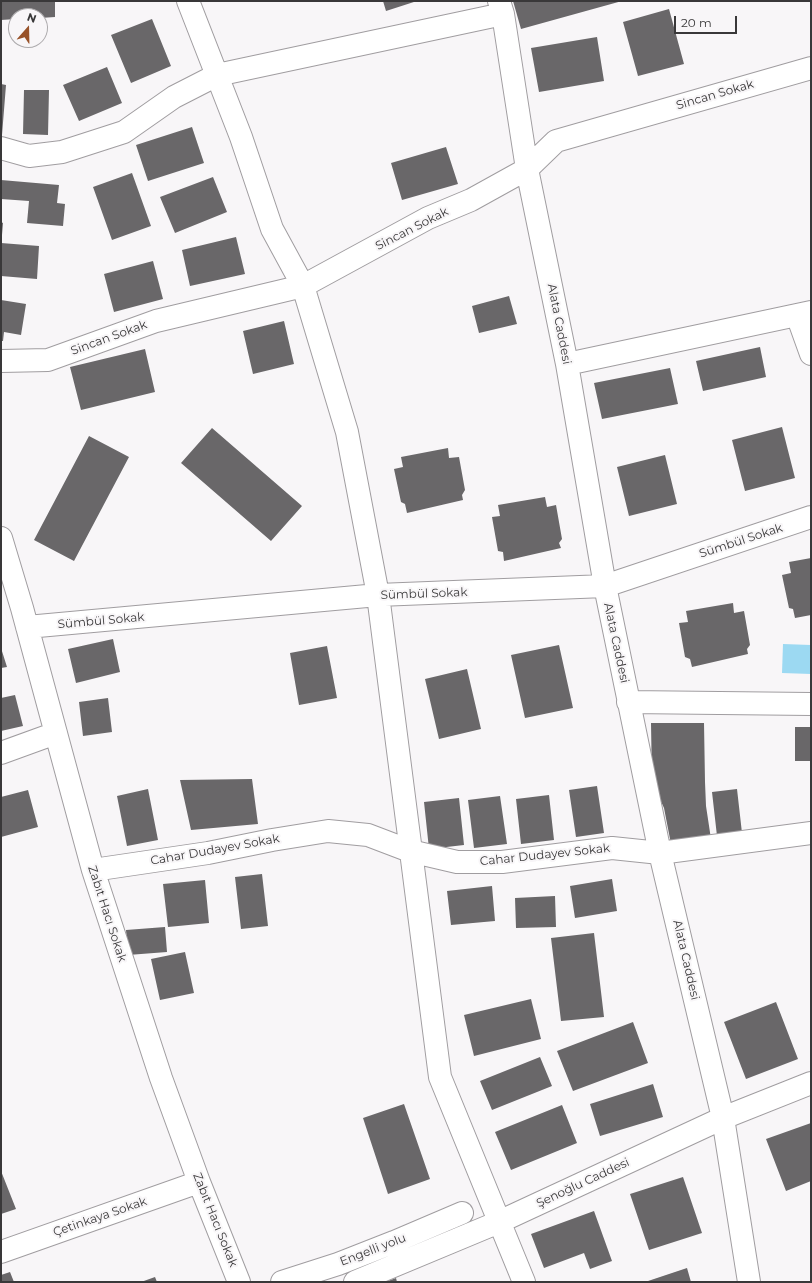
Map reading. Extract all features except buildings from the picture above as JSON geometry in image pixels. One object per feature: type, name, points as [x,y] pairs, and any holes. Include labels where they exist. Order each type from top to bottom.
[{"type":"street","points":[[188,1],[241,136],[272,229],[303,286],[347,432],[378,596],[440,1077],[524,1282]]},
{"type":"street","points":[[1,148],[29,156],[62,152],[124,132],[174,97],[217,75],[501,8]]},
{"type":"street","name":"Alata Caddesi","points":[[501,8],[527,169],[567,364],[605,586],[660,853],[723,1118],[749,1282]]},
{"type":"street","name":"Sincan Sokak","points":[[1,362],[48,360],[156,321],[303,286],[428,218],[471,200],[527,169],[556,141],[811,68]]},
{"type":"street","points":[[567,364],[804,314],[811,354]]},
{"type":"street","name":"Sümbül Sokak","points":[[27,627],[378,596],[605,586],[811,517]]},
{"type":"street","points":[[1,538],[56,734],[1,753]]},
{"type":"street","points":[[628,702],[811,704]]},
{"type":"street","name":"Zabıt Hacı Sokak","points":[[56,734],[93,870],[161,1078],[199,1182],[239,1282]]},
{"type":"street","name":"Cahar Dudayev Sokak","points":[[93,870],[208,853],[272,840],[328,831],[368,835],[410,851],[457,862],[502,862],[612,848],[660,853],[811,833]]},
{"type":"street","name":"Şenoğlu Caddesi","points":[[356,1282],[499,1222],[723,1118],[811,1083]]},
{"type":"street","name":"Çetinkaya Sokak","points":[[1,1252],[199,1182]]},
{"type":"street","name":"Engelli yolu","points":[[282,1282],[338,1264],[462,1214]]},
{"type":"water","points":[[783,644],[811,645],[811,674],[782,673]]}]
